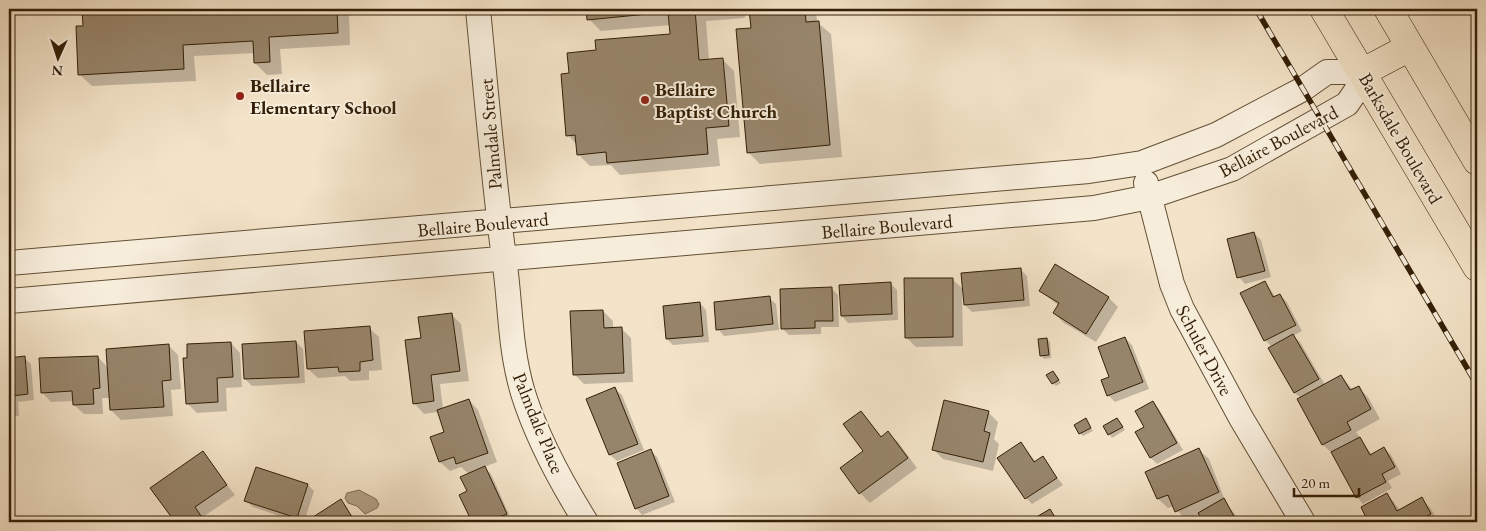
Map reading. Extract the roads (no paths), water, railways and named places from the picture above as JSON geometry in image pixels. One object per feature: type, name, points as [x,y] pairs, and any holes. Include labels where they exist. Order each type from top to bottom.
[{"type":"main road","name":"Barksdale Boulevard","points":[[1324,9],[1477,267]]},
{"type":"main road","points":[[1388,9],[1477,162]]},
{"type":"main road","points":[[1363,72],[1410,46]]},
{"type":"street","name":"Palmdale Street","points":[[478,9],[498,222],[504,259]]},
{"type":"street","name":"Bellaire Boulevard","points":[[9,263],[1080,172],[1142,163],[1216,136],[1303,89],[1327,72],[1363,72],[1356,91],[1347,104],[1232,169],[1149,198],[1094,208],[9,301]]},
{"type":"street","name":"Schuler Drive","points":[[1142,163],[1149,198],[1172,284],[1182,309],[1236,409],[1303,522]]},
{"type":"street","points":[[954,183],[955,220]]},
{"type":"street","points":[[821,195],[823,231]]},
{"type":"street","points":[[165,251],[170,286]]},
{"type":"street","name":"Palmdale Place","points":[[504,259],[512,343],[523,394],[548,454],[586,522]]},
{"type":"railway","points":[[1256,9],[1477,385]]},
{"type":"place","name":"Bellaire Elementary School","points":[[240,96]]},
{"type":"place","name":"Bellaire Baptist Church","points":[[645,100]]}]
